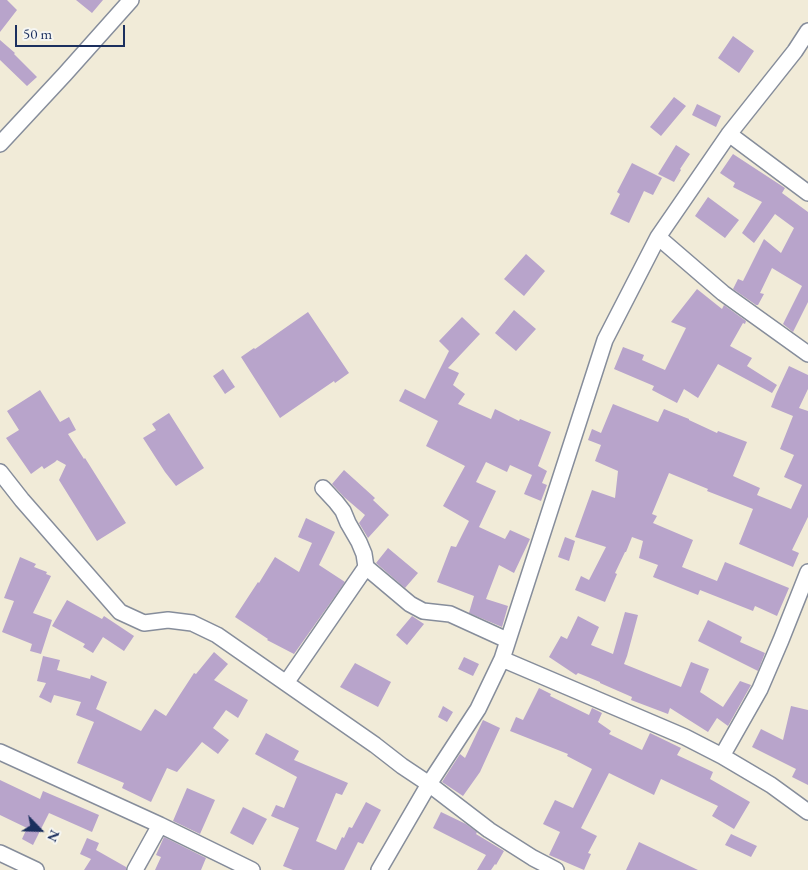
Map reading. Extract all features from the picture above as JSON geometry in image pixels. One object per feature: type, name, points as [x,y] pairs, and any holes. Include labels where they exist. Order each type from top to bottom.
[{"type":"street","points":[[0,144],[131,0]]},
{"type":"street","points":[[379,870],[429,784],[478,709],[502,658],[605,340],[658,238],[729,134],[802,54],[808,31]]},
{"type":"street","points":[[729,134],[808,194]]},
{"type":"street","points":[[658,238],[723,293],[808,354]]},
{"type":"street","points":[[0,472],[22,500],[120,612],[144,623],[168,620],[192,623],[217,635],[375,745],[489,830],[556,870]]},
{"type":"street","points":[[323,488],[343,511],[360,542],[366,567],[410,604],[423,611],[450,614],[507,640]]},
{"type":"street","points":[[286,682],[366,567]]},
{"type":"street","points":[[722,756],[760,688],[808,572]]},
{"type":"street","points":[[502,658],[685,737],[771,785],[808,812]]},
{"type":"street","points":[[0,752],[160,826],[246,869]]},
{"type":"street","points":[[135,870],[160,826]]},
{"type":"street","points":[[0,853],[36,870]]},
{"type":"building","points":[[0,0],[7,0],[17,10],[0,32]]},
{"type":"building","points":[[76,0],[103,0],[92,13]]},
{"type":"building","points":[[733,36],[754,51],[739,73],[718,58]]},
{"type":"building","points":[[0,40],[37,77],[27,86],[0,60]]},
{"type":"building","points":[[674,97],[686,106],[661,136],[650,127]]},
{"type":"building","points":[[697,104],[721,116],[716,127],[692,115]]},
{"type":"building","points":[[676,145],[690,154],[674,182],[658,174]]},
{"type":"building","points":[[733,154],[785,188],[782,193],[808,212],[808,302],[793,332],[783,324],[802,286],[772,268],[760,293],[764,294],[758,305],[733,289],[738,279],[743,281],[764,239],[781,253],[794,228],[775,214],[754,243],[742,233],[762,202],[733,187],[735,183],[720,173]]},
{"type":"building","points":[[632,163],[662,178],[653,195],[644,191],[629,223],[610,214],[620,194],[617,192]]},
{"type":"building","points":[[708,197],[739,220],[725,238],[695,216]]},
{"type":"building","points":[[526,254],[545,271],[524,296],[504,279]]},
{"type":"building","points":[[697,289],[722,309],[724,305],[746,321],[730,346],[752,358],[747,366],[777,385],[772,393],[718,364],[698,398],[684,389],[677,403],[652,390],[654,386],[614,369],[623,347],[644,355],[642,360],[665,370],[686,328],[671,322]]},
{"type":"building","points":[[514,310],[536,329],[516,351],[495,333]]},
{"type":"building","points":[[308,312],[349,373],[280,418],[241,357]]},
{"type":"building","points":[[462,317],[480,334],[448,368],[459,373],[453,385],[465,394],[458,404],[491,419],[495,409],[519,421],[520,419],[551,432],[538,466],[547,471],[542,483],[547,485],[541,501],[524,494],[532,475],[510,465],[507,472],[486,462],[476,482],[496,491],[479,527],[505,539],[510,530],[530,539],[514,573],[499,565],[486,599],[508,606],[502,627],[469,613],[474,596],[437,582],[451,546],[456,547],[469,521],[443,506],[465,466],[426,446],[438,421],[399,401],[405,389],[425,399],[449,351],[439,341]]},
{"type":"building","points":[[789,366],[808,375],[808,389],[799,408],[808,411],[808,517],[792,550],[799,553],[793,567],[739,544],[753,509],[707,491],[708,489],[669,473],[652,514],[657,516],[653,523],[693,540],[682,567],[717,581],[725,562],[789,588],[777,616],[755,606],[753,611],[700,590],[698,595],[653,577],[658,565],[639,558],[643,541],[632,537],[615,573],[617,574],[605,602],[575,590],[581,576],[589,580],[606,547],[575,537],[592,490],[615,498],[618,471],[595,461],[601,445],[588,440],[592,429],[601,433],[613,404],[658,422],[664,409],[717,433],[718,431],[747,442],[733,476],[760,488],[757,495],[791,509],[802,485],[784,477],[794,455],[780,449],[793,416],[771,407]]},
{"type":"building","points":[[223,369],[235,387],[225,394],[213,376]]},
{"type":"building","points":[[40,390],[60,422],[69,417],[76,430],[68,434],[126,523],[97,541],[59,480],[66,465],[57,460],[44,469],[42,466],[31,474],[6,438],[19,430],[7,411]]},
{"type":"building","points":[[169,413],[204,468],[176,486],[143,438],[156,430],[152,424]]},
{"type":"building","points":[[344,470],[375,498],[373,500],[389,515],[368,538],[359,523],[365,515],[332,484]]},
{"type":"building","points":[[306,518],[335,532],[319,565],[345,582],[294,654],[267,640],[235,617],[275,557],[299,572],[312,543],[298,537]]},
{"type":"building","points":[[565,537],[575,541],[569,561],[558,557]]},
{"type":"building","points":[[388,548],[418,573],[405,588],[376,563]]},
{"type":"building","points":[[20,557],[36,564],[34,567],[47,572],[46,574],[51,576],[33,613],[52,620],[41,654],[30,651],[32,644],[2,632],[14,601],[4,598]]},
{"type":"building","points":[[67,600],[102,619],[104,616],[134,636],[124,651],[103,637],[93,653],[83,647],[85,644],[52,626]]},
{"type":"building","points":[[625,612],[638,615],[624,664],[681,687],[691,662],[709,669],[700,692],[723,707],[740,681],[751,685],[728,726],[717,718],[708,732],[670,708],[668,714],[631,700],[632,697],[600,682],[578,673],[576,675],[549,657],[561,636],[567,639],[578,616],[599,627],[591,645],[613,654]]},
{"type":"building","points":[[412,616],[424,624],[407,645],[396,635]]},
{"type":"building","points":[[708,620],[742,637],[740,642],[765,653],[758,671],[698,641]]},
{"type":"building","points":[[214,652],[228,664],[214,680],[248,700],[238,718],[226,710],[213,728],[229,740],[218,754],[202,742],[177,772],[167,768],[151,802],[122,788],[124,783],[77,763],[94,722],[76,715],[81,702],[54,695],[51,703],[39,697],[46,683],[37,681],[43,656],[60,660],[57,670],[90,679],[91,675],[107,682],[96,709],[141,731],[155,709],[166,716],[194,673],[196,674]]},
{"type":"building","points":[[464,657],[479,664],[473,676],[458,669]]},
{"type":"building","points":[[355,663],[391,682],[378,707],[340,687]]},
{"type":"building","points":[[539,688],[551,694],[550,696],[589,715],[592,708],[602,713],[598,722],[611,731],[609,734],[642,750],[650,733],[681,748],[677,755],[713,772],[710,779],[750,802],[734,829],[712,816],[718,806],[661,779],[654,795],[609,773],[581,828],[597,836],[588,853],[591,854],[584,870],[549,855],[560,832],[543,824],[555,800],[573,808],[592,769],[567,756],[568,754],[510,731],[516,717],[523,720]]},
{"type":"building","points":[[443,706],[453,712],[447,722],[438,717]]},
{"type":"building","points":[[791,706],[808,710],[808,785],[792,777],[796,769],[752,747],[761,729],[783,740]]},
{"type":"building","points":[[483,720],[500,728],[480,772],[463,796],[442,782],[460,754],[465,758]]},
{"type":"building","points":[[266,733],[299,751],[294,760],[348,783],[342,795],[336,793],[316,841],[336,850],[349,827],[352,828],[366,802],[381,810],[363,844],[358,842],[344,870],[293,870],[283,866],[299,828],[271,816],[276,805],[284,808],[297,777],[255,754]]},
{"type":"building","points":[[0,780],[40,799],[43,791],[99,815],[92,832],[49,813],[33,845],[22,839],[27,828],[0,815]]},
{"type":"building","points":[[187,788],[215,800],[200,834],[173,821]]},
{"type":"building","points":[[243,807],[267,819],[253,845],[230,833]]},
{"type":"building","points":[[441,812],[466,824],[477,832],[476,834],[504,851],[491,870],[477,870],[486,855],[433,828]]},
{"type":"building","points":[[731,834],[757,846],[751,857],[725,845]]},
{"type":"building","points":[[164,837],[206,858],[201,870],[155,870],[161,857],[156,855]]},
{"type":"building","points":[[87,838],[99,843],[96,850],[126,867],[126,870],[84,870],[91,859],[80,854]]},
{"type":"building","points":[[639,842],[698,870],[626,870]]}]
